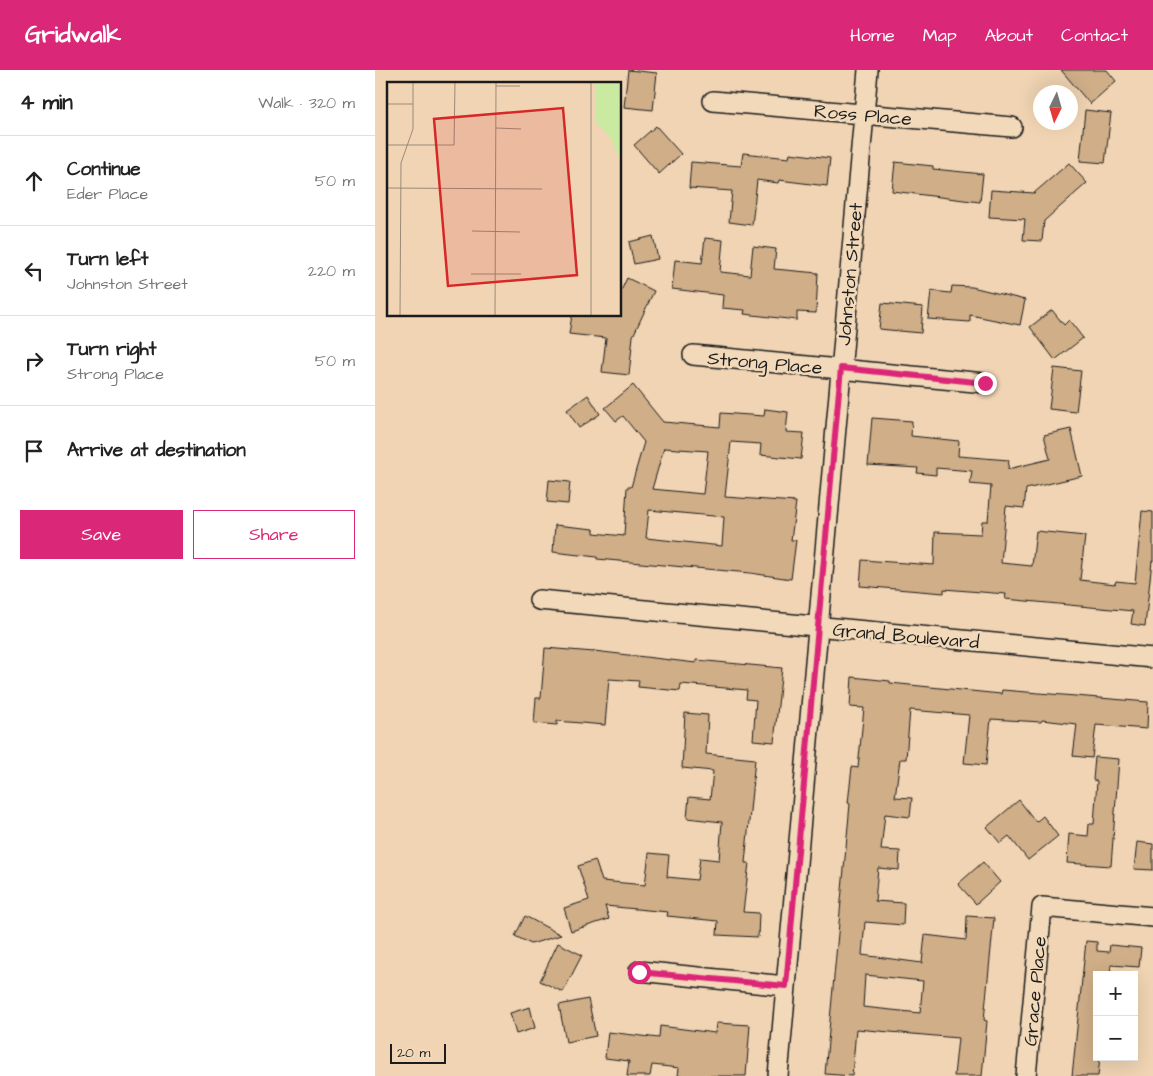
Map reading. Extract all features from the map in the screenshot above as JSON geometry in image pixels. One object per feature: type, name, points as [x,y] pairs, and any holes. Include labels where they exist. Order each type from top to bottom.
[{"type":"street","name":"Johnston Street","points":[[778,1076],[817,627],[869,70]]},
{"type":"street","name":"Ross Place","points":[[713,101],[1012,127]]},
{"type":"street","name":"Strong Place","points":[[693,355],[985,383]]},
{"type":"street","name":"Grand Boulevard","points":[[539,600],[1153,658]]},
{"type":"street","name":"Grace Place","points":[[1026,1076],[1042,907],[1153,917]]},
{"type":"street","points":[[639,972],[786,986]]},
{"type":"building","points":[[628,70],[657,73],[653,110],[624,107]]},
{"type":"building","points":[[1061,70],[1107,70],[1116,81],[1090,104],[1078,90],[1078,85],[1074,85]]},
{"type":"building","points":[[1085,110],[1111,113],[1105,163],[1080,161]]},
{"type":"building","points":[[656,126],[681,154],[659,174],[634,145]]},
{"type":"building","points":[[743,153],[789,158],[790,153],[830,158],[827,186],[779,180],[778,183],[757,180],[752,225],[729,222],[732,191],[689,188],[691,162],[741,166]]},
{"type":"building","points":[[895,162],[933,166],[933,169],[983,174],[980,202],[892,191]]},
{"type":"building","points":[[1069,163],[1087,183],[1044,221],[1042,241],[1023,240],[1025,219],[989,217],[991,190],[1034,193]]},
{"type":"building","points":[[653,236],[658,259],[634,264],[629,242]]},
{"type":"building","points":[[705,238],[723,240],[720,272],[750,275],[753,246],[776,249],[774,269],[818,273],[816,313],[797,312],[797,320],[744,314],[745,310],[722,308],[723,295],[672,289],[675,260],[702,263]]},
{"type":"building","points":[[627,278],[654,291],[633,336],[629,375],[602,372],[606,338],[569,334],[572,316],[621,316],[621,291]]},
{"type":"building","points":[[952,286],[972,287],[1025,300],[1020,325],[970,315],[970,322],[928,319],[931,291],[951,293]]},
{"type":"building","points":[[882,303],[923,307],[921,333],[879,329]]},
{"type":"building","points":[[1052,310],[1064,325],[1069,320],[1083,338],[1055,360],[1030,327]]},
{"type":"building","points":[[1054,368],[1081,371],[1076,412],[1049,409]]},
{"type":"building","points":[[633,385],[663,422],[720,427],[721,413],[764,416],[765,409],[788,412],[786,432],[804,433],[801,459],[760,455],[761,444],[731,442],[725,497],[796,502],[791,540],[796,540],[791,579],[750,573],[597,559],[597,557],[553,552],[555,525],[594,529],[594,533],[624,536],[627,487],[631,487],[644,442],[623,416],[616,421],[605,408]],"holes":[[[664,448],[708,451],[703,494],[652,489]],[[649,510],[724,517],[722,546],[646,538]]]},
{"type":"building","points":[[588,395],[600,414],[579,428],[567,410]]},
{"type":"building","points":[[872,418],[912,421],[911,436],[959,441],[958,456],[1009,460],[1008,469],[1050,459],[1044,435],[1071,429],[1082,476],[1026,489],[1024,508],[1006,506],[1001,563],[1032,566],[1036,531],[1085,536],[1080,580],[1115,584],[1116,581],[1135,583],[1142,511],[1153,512],[1153,561],[1145,626],[1131,624],[1133,611],[1005,599],[1006,594],[944,589],[944,593],[860,586],[862,560],[934,565],[935,532],[981,534],[982,521],[988,521],[991,486],[970,484],[972,471],[936,468],[936,475],[917,473],[918,468],[868,465]]},
{"type":"building","points":[[549,480],[570,482],[568,504],[547,502]]},
{"type":"building","points":[[545,648],[594,651],[696,663],[696,660],[782,668],[774,742],[753,740],[756,700],[746,699],[747,690],[681,684],[680,691],[638,687],[639,681],[609,679],[605,725],[557,721],[557,725],[534,723],[536,698],[541,698]]},
{"type":"building","points":[[852,677],[890,681],[890,683],[1001,694],[1002,690],[1148,702],[1147,729],[1096,725],[1092,758],[1073,756],[1077,724],[1042,720],[1041,722],[991,719],[986,765],[964,763],[969,715],[910,710],[906,759],[900,759],[895,797],[912,798],[910,817],[885,814],[881,850],[900,851],[899,870],[878,868],[875,901],[904,903],[903,925],[865,922],[862,955],[922,963],[925,935],[966,940],[967,916],[994,918],[984,1020],[987,1021],[982,1076],[954,1076],[958,1038],[856,1029],[852,1076],[825,1074],[850,804],[848,803],[852,767],[858,768],[864,708],[850,707]],"holes":[[[865,975],[923,981],[920,1013],[863,1007]]]},
{"type":"building","points":[[685,713],[708,715],[706,754],[755,759],[745,863],[749,863],[743,912],[759,913],[758,937],[717,935],[718,921],[667,916],[668,912],[605,906],[609,919],[571,931],[564,908],[589,900],[578,866],[595,860],[602,881],[645,885],[649,853],[669,855],[667,877],[697,880],[700,858],[719,860],[722,822],[687,818],[689,797],[710,799],[713,771],[682,768]]},
{"type":"building","points":[[1095,757],[1119,759],[1111,866],[1067,863],[1069,834],[1088,836],[1089,824],[1094,824],[1097,781],[1093,780]]},
{"type":"building","points":[[1019,800],[1036,822],[1043,816],[1058,836],[1028,860],[1009,836],[1000,843],[987,827]]},
{"type":"building","points":[[1137,842],[1153,844],[1153,870],[1134,869]]},
{"type":"building","points":[[983,862],[1000,882],[976,904],[958,884]]},
{"type":"building","points":[[525,916],[561,935],[531,944],[515,936]]},
{"type":"building","points":[[1086,941],[1097,942],[1097,951],[1109,952],[1110,945],[1141,948],[1139,967],[1111,965],[1110,971],[1093,971],[1093,1061],[1100,1061],[1098,1076],[1072,1076]]},
{"type":"building","points":[[558,943],[582,955],[563,992],[540,981]]},
{"type":"building","points":[[588,999],[596,1036],[566,1042],[559,1005]]},
{"type":"building","points":[[530,1007],[535,1028],[516,1034],[510,1013]]},
{"type":"building","points":[[716,1023],[750,1025],[746,1076],[678,1076],[679,1068],[652,1065],[650,1076],[627,1076],[629,1061],[605,1058],[608,1032],[659,1038],[660,1026],[715,1033]]},
{"type":"route","points":[[639,972],[786,986],[841,368],[985,383]]}]
